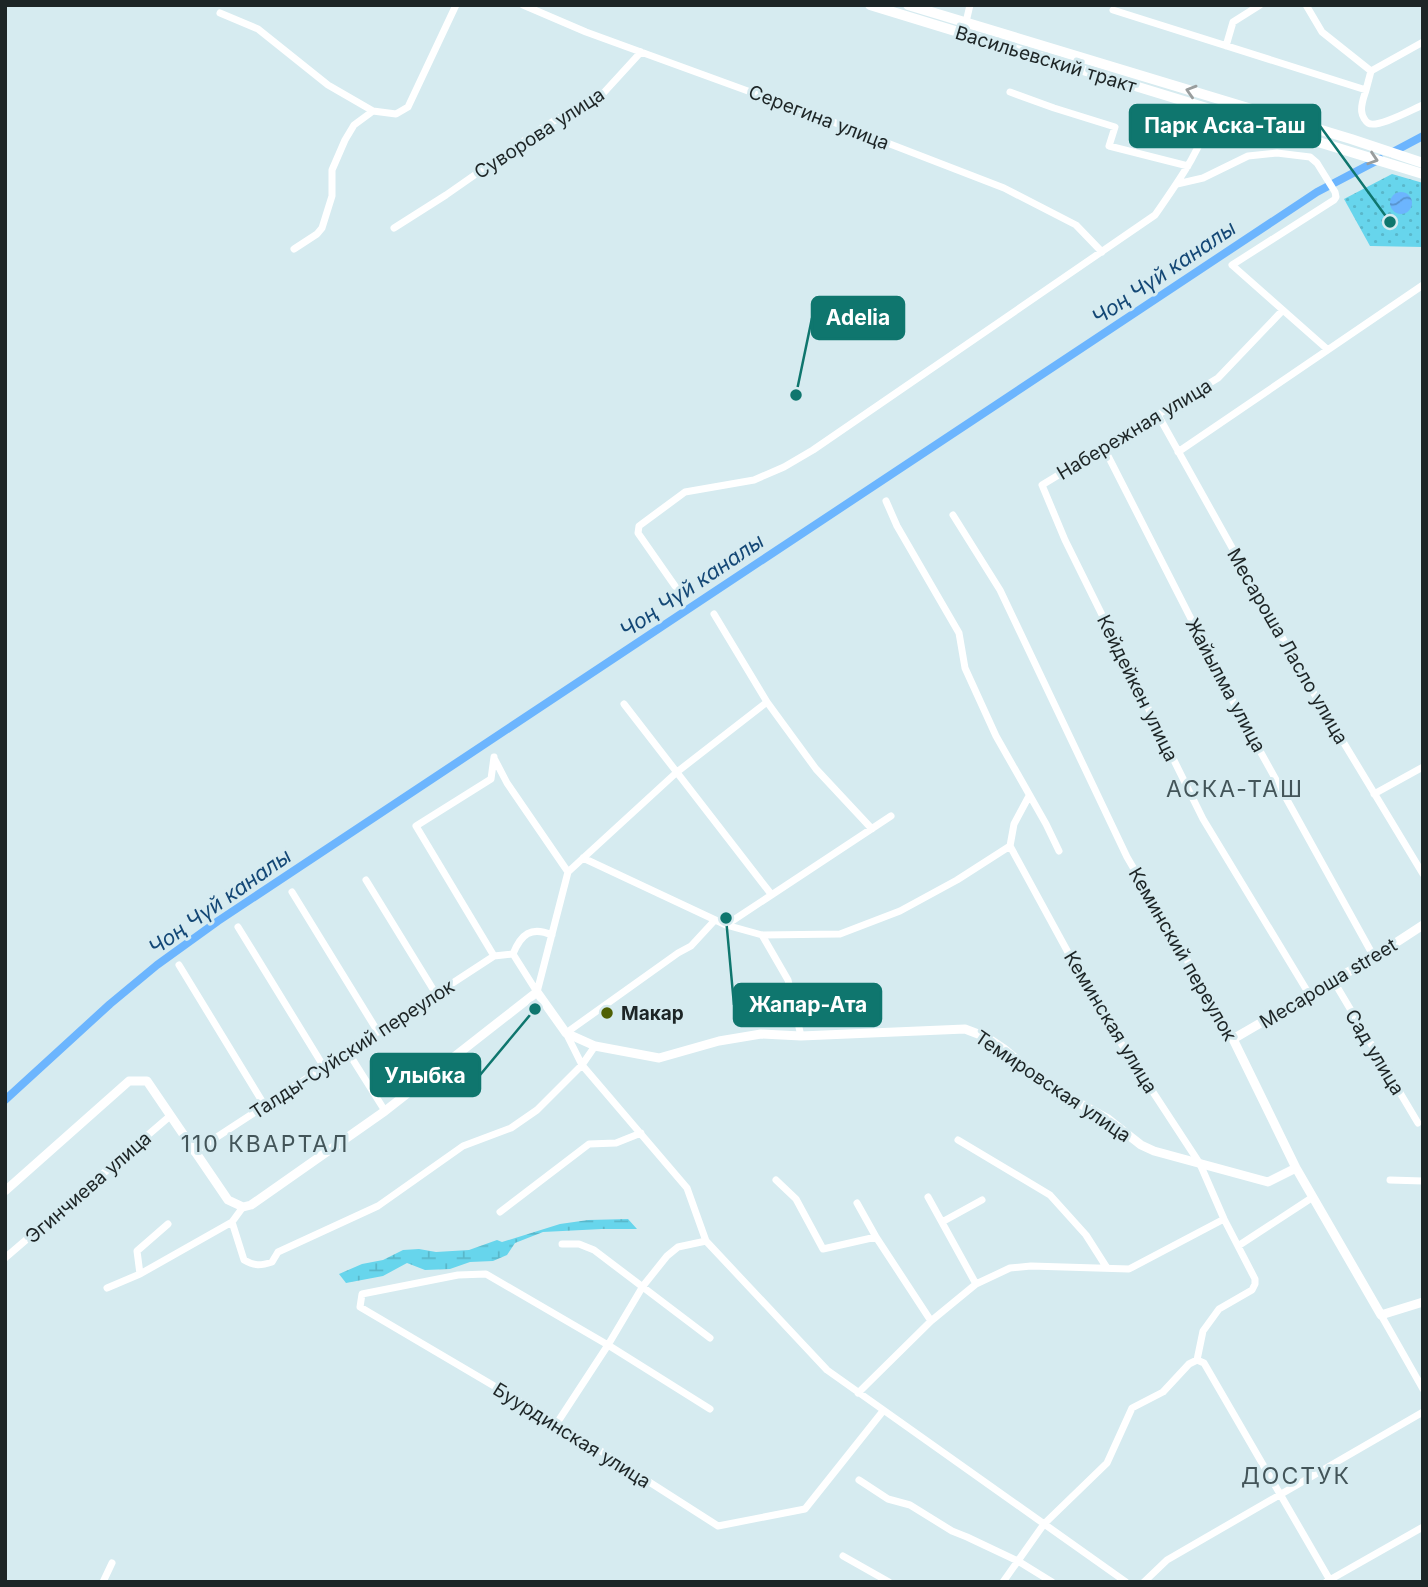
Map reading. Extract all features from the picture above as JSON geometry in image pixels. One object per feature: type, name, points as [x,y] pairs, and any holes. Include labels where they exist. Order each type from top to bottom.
[{"type":"main road","name":"Васильевский тракт","points":[[870,5],[1410,171],[1422,166]]},
{"type":"main road","name":"Васильевский тракт","points":[[908,5],[1351,139],[1422,166]]},
{"type":"street","points":[[220,13],[258,29],[328,85],[373,111],[396,114],[408,107],[456,5]]},
{"type":"street","name":"Серегина улица","points":[[523,5],[586,32],[845,126],[1004,188],[1076,225],[1102,252]]},
{"type":"street","points":[[966,22],[970,5]]},
{"type":"street","points":[[1226,46],[1233,22],[1261,5]]},
{"type":"street","points":[[1306,5],[1322,32],[1371,71]]},
{"type":"street","points":[[1113,10],[1366,90]]},
{"type":"street","points":[[1423,42],[1371,71],[1361,111],[1368,123],[1373,125],[1423,105]]},
{"type":"street","name":"Суворова улица","points":[[394,228],[542,128],[586,102],[598,99],[641,52]]},
{"type":"street","points":[[1010,92],[1115,127],[1109,146],[1188,166]]},
{"type":"street","points":[[675,586],[638,533],[639,526],[685,492],[754,480],[813,450],[1155,215],[1188,166],[1209,125],[1212,110]]},
{"type":"street","points":[[294,249],[322,228],[332,196],[332,170],[345,140],[354,125],[373,111]]},
{"type":"street","points":[[1177,184],[1203,178],[1248,156],[1277,153],[1310,157],[1317,163],[1335,192],[1334,200],[1232,265],[1327,349]]},
{"type":"street","name":"Набережная улица","points":[[1178,452],[1423,285]]},
{"type":"street","name":"Набережная улица","points":[[1042,485],[1218,378],[1282,311]]},
{"type":"street","name":"Месароша Ласло улица","points":[[1158,415],[1307,682],[1423,874]]},
{"type":"street","name":"Жайылма улица","points":[[1104,448],[1239,713],[1374,957]]},
{"type":"street","name":"Кейдейкен улица","points":[[1042,485],[1065,540],[1203,819],[1309,994]]},
{"type":"street","points":[[886,501],[897,526],[959,633],[965,668],[996,736],[1059,850]]},
{"type":"street","name":"Кеминский переулок","points":[[953,514],[1000,590],[1127,857],[1233,1040],[1296,1168],[1423,1389]]},
{"type":"street","points":[[714,614],[767,702],[817,769],[872,829]]},
{"type":"street","points":[[5,1191],[129,1081],[147,1082],[228,1200],[243,1207],[251,1205],[385,1111],[537,992],[568,872],[677,772],[767,702]]},
{"type":"street","points":[[624,704],[771,894]]},
{"type":"street","points":[[494,956],[416,826],[491,779],[494,757],[507,783],[568,872]]},
{"type":"street","points":[[1374,794],[1423,767]]},
{"type":"street","points":[[583,858],[726,925],[762,935],[840,934],[900,911],[957,880],[1010,846],[1014,824],[1029,796]]},
{"type":"street","points":[[726,925],[891,816]]},
{"type":"street","name":"Кеминская улица","points":[[1010,846],[1100,1011],[1200,1164],[1255,1279],[1252,1290],[1219,1308],[1203,1331],[1197,1360]]},
{"type":"street","points":[[366,880],[436,994]]},
{"type":"street","points":[[292,892],[377,1032]]},
{"type":"street","points":[[566,1034],[691,946],[715,920]]},
{"type":"street","name":"Месароша street","points":[[1233,1040],[1423,925]]},
{"type":"street","points":[[238,927],[324,1067]]},
{"type":"street","points":[[552,935],[541,930],[527,933],[518,940],[513,954],[566,1034],[582,1065],[687,1188],[706,1241],[827,1370],[1126,1582]]},
{"type":"street","points":[[762,935],[788,980],[801,1036]]},
{"type":"street","name":"Талды-Суйский переулок","points":[[194,1152],[494,956],[513,954]]},
{"type":"street","points":[[179,965],[265,1106]]},
{"type":"street","name":"Сад улица","points":[[1333,980],[1418,1123]]},
{"type":"street","name":"Темировская улица","points":[[566,1034],[595,1046],[659,1058],[719,1041],[761,1034],[801,1036],[965,1029],[1004,1049],[1050,1087],[1108,1119],[1141,1145],[1154,1151],[1268,1182],[1296,1168]]},
{"type":"street","points":[[232,1222],[244,1260],[254,1266],[272,1262],[278,1252],[378,1206],[463,1146],[511,1128],[537,1110],[582,1065],[595,1046]]},
{"type":"street","points":[[348,1052],[385,1111]]},
{"type":"street","name":"Эгинчиева улица","points":[[5,1258],[170,1116]]},
{"type":"street","points":[[500,1212],[589,1144],[616,1143],[640,1133]]},
{"type":"street","points":[[957,1140],[1050,1195],[1086,1235],[1107,1268]]},
{"type":"street","points":[[776,1180],[796,1199],[823,1249],[876,1237]]},
{"type":"street","points":[[1390,1180],[1423,1181]]},
{"type":"street","points":[[928,1197],[976,1284]]},
{"type":"street","points":[[1238,1246],[1313,1197]]},
{"type":"street","points":[[942,1222],[982,1200]]},
{"type":"street","points":[[857,1203],[931,1321]]},
{"type":"street","points":[[107,1288],[140,1273],[232,1222],[243,1207]]},
{"type":"street","points":[[858,1393],[931,1321],[976,1284],[1010,1268],[1031,1266],[1129,1269],[1224,1219]]},
{"type":"street","points":[[140,1273],[137,1251],[168,1224]]},
{"type":"street","points":[[557,1423],[643,1286],[667,1256],[678,1247],[706,1241]]},
{"type":"street","points":[[562,1244],[579,1244],[594,1250],[710,1338]]},
{"type":"street","name":"Буурдинская улица","points":[[608,1345],[486,1274],[458,1275],[362,1294],[360,1307],[557,1423],[718,1526],[805,1509],[883,1411]]},
{"type":"street","points":[[1381,1315],[1423,1302]]},
{"type":"street","points":[[608,1345],[710,1409]]},
{"type":"street","points":[[1003,1582],[1044,1524],[1107,1463],[1132,1408],[1163,1392],[1189,1364],[1197,1360],[1204,1363],[1329,1581],[1423,1527]]},
{"type":"street","points":[[1144,1582],[1167,1560],[1423,1412]]},
{"type":"street","points":[[859,1480],[888,1499],[910,1505],[952,1531],[1052,1582]]},
{"type":"street","points":[[843,1556],[889,1582]]},
{"type":"street","points":[[103,1582],[112,1563]]},
{"type":"green space","points":[[1392,174],[1423,183],[1423,247],[1370,246],[1344,199]]},
{"type":"green space","points":[[628,1219],[637,1229],[543,1232],[515,1243],[507,1255],[493,1261],[470,1262],[450,1269],[425,1270],[407,1263],[383,1276],[346,1283],[339,1274],[362,1264],[383,1260],[403,1250],[469,1250],[560,1224]]},
{"type":"water","points":[[1401,192],[1409,195],[1412,203],[1409,211],[1401,214],[1393,211],[1390,203],[1393,195]]},
{"type":"waterway","name":"Чоң Чүй каналы","points":[[1391,153],[1423,136]]},
{"type":"waterway","name":"Чоң Чүй каналы","points":[[5,1100],[110,1004],[157,965],[218,921],[1317,192],[1380,159]]},
{"type":"place","name":"Парк Аска-Таш","points":[[1390,222]]},
{"type":"place","name":"Adelia","points":[[796,395]]},
{"type":"place","name":"Жапар-Ата","points":[[726,918]]},
{"type":"place","name":"Улыбка","points":[[535,1009]]},
{"type":"place","name":"Макар","points":[[607,1013]]},
{"type":"district","name":"АСКА-ТАШ","points":[[1235,789]]},
{"type":"district","name":"110 КВАРТАЛ","points":[[265,1144]]},
{"type":"district","name":"ДОСТУК","points":[[1296,1476]]}]
